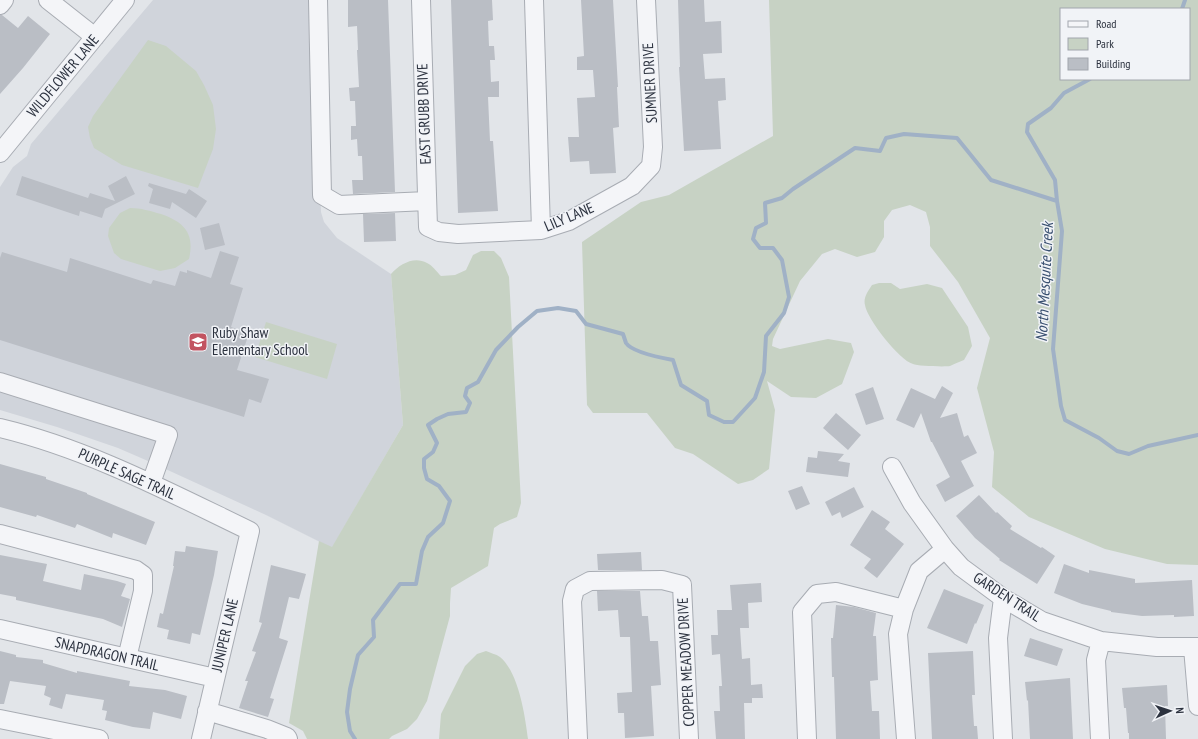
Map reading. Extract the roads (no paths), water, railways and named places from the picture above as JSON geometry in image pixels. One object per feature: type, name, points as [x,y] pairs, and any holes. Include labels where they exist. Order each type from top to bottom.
[{"type":"street","points":[[0,5],[4,0]]},
{"type":"street","points":[[48,0],[95,37]]},
{"type":"street","name":"WILDFLOWER LANE","points":[[1,150],[125,0]]},
{"type":"street","points":[[318,0],[322,195],[339,205],[427,201]]},
{"type":"street","name":"EAST GRUBB DRIVE","points":[[421,0],[428,227]]},
{"type":"street","points":[[534,0],[541,230]]},
{"type":"street","name":"SUMNER DRIVE","points":[[646,0],[653,147],[651,166]]},
{"type":"street","name":"LILY LANE","points":[[428,227],[439,232],[458,234],[541,230],[569,221],[632,186],[651,166]]},
{"type":"street","points":[[0,382],[168,436],[151,483]]},
{"type":"street","name":"PURPLE SAGE TRAIL","points":[[0,428],[90,456],[151,483],[250,531]]},
{"type":"street","name":"GARDEN TRAIL","points":[[892,466],[912,503],[945,549],[961,567],[1003,598],[1042,621],[1101,640],[1157,648],[1196,648]]},
{"type":"street","name":"JUNIPER LANE","points":[[201,739],[250,531]]},
{"type":"street","points":[[0,534],[136,570],[143,575],[143,591],[127,658]]},
{"type":"street","points":[[906,739],[898,634],[904,608],[919,571],[945,549]]},
{"type":"street","name":"COPPER MEADOW DRIVE","points":[[578,739],[572,601],[575,589],[590,581],[662,580],[682,585],[689,739]]},
{"type":"street","points":[[808,739],[802,612],[817,594],[836,592],[904,608]]},
{"type":"street","points":[[1003,598],[998,638],[1003,739]]},
{"type":"street","name":"SNAPDRAGON TRAIL","points":[[0,629],[215,678]]},
{"type":"street","points":[[1100,739],[1096,660],[1101,640]]},
{"type":"street","points":[[1196,648],[1198,706]]},
{"type":"street","points":[[207,711],[267,729],[287,737],[288,739]]},
{"type":"street","points":[[0,719],[98,739]]},
{"type":"waterway","points":[[1182,8],[1185,0]]},
{"type":"waterway","points":[[1057,201],[1055,180],[1027,132],[1028,124],[1051,108],[1064,93],[1088,80]]},
{"type":"waterway","name":"North Mesquite Creek","points":[[355,739],[350,731],[347,712],[350,689],[358,655],[374,637],[373,620],[400,584],[416,584],[422,551],[428,537],[443,523],[450,501],[439,486],[427,479],[424,468],[424,459],[433,452],[437,443],[428,425],[448,414],[466,412],[470,403],[465,396],[467,388],[478,382],[496,350],[518,327],[537,311],[558,308],[576,311],[586,324],[623,334],[626,343],[634,349],[673,360],[681,385],[707,401],[709,415],[724,422],[733,422],[755,398],[764,372],[766,336],[784,313],[789,297],[782,260],[773,248],[760,248],[753,239],[756,228],[766,223],[765,203],[782,198],[793,189],[855,148],[880,151],[886,138],[904,134],[957,138],[991,180],[1057,201],[1062,231],[1053,349],[1061,406],[1065,420],[1099,438],[1117,451],[1129,454],[1148,446],[1198,435]]},
{"type":"place","name":"Ruby Shaw Elementary School","points":[[198,342]]}]
